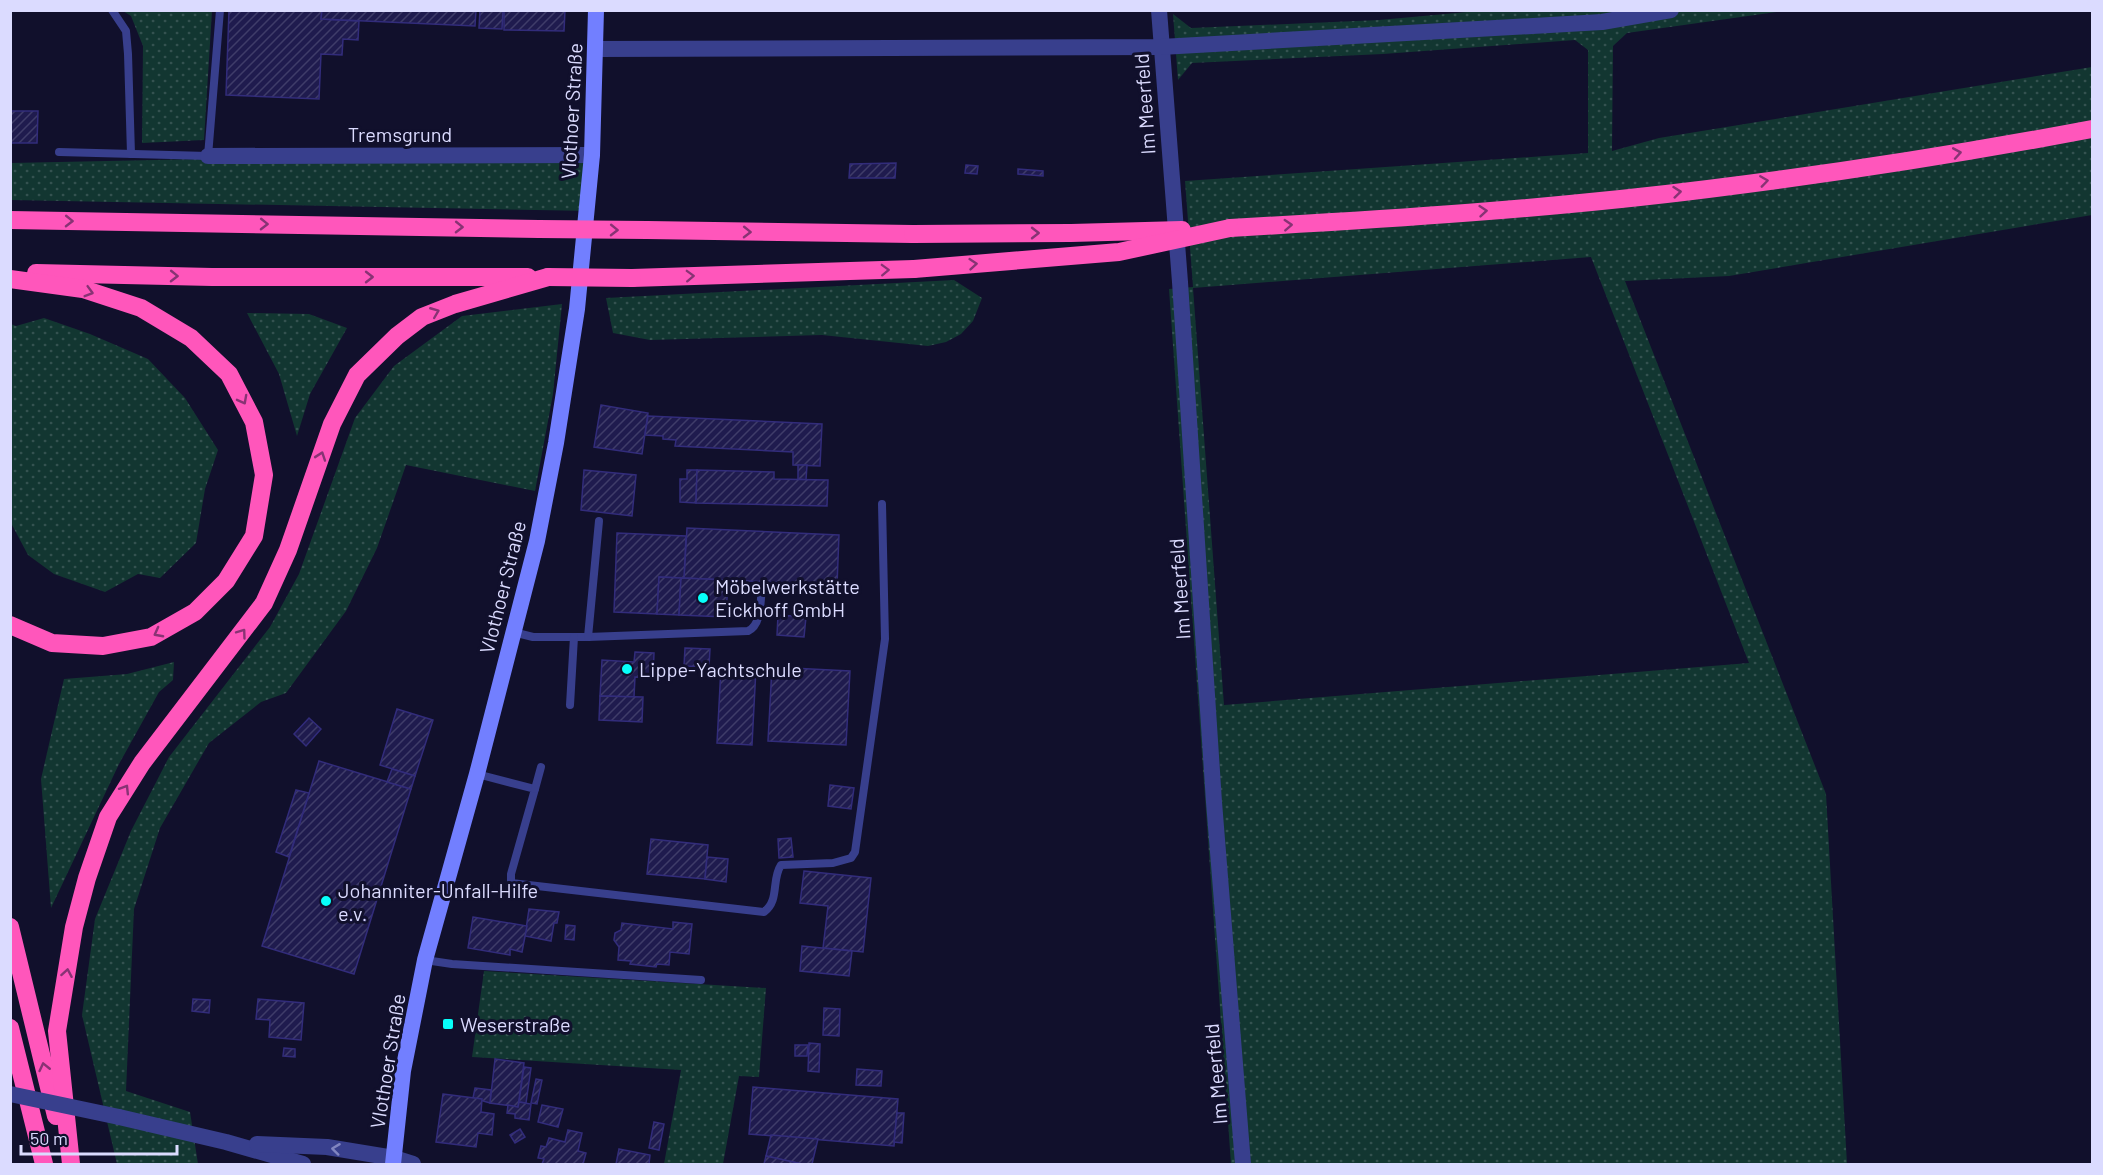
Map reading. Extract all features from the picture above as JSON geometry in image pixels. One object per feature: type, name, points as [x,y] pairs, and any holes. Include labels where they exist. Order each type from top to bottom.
[{"type":"highway","points":[[10,220],[914,234],[1071,233],[1230,228],[1469,212],[1706,189],[1888,165],[2092,129]]},
{"type":"highway","points":[[10,272],[212,277],[632,278],[914,269],[1119,252],[1230,228]]},
{"type":"highway","points":[[69,1164],[57,1031],[74,927],[87,878],[108,817],[142,763],[264,603],[288,550],[332,424],[357,375],[396,336],[422,317],[455,304],[548,277]]},
{"type":"highway","points":[[10,279],[83,290],[131,305],[191,338],[229,374],[254,422],[264,475],[254,536],[226,581],[195,612],[151,637],[103,646],[52,643],[10,625]]},
{"type":"highway","points":[[10,927],[69,1164]]},
{"type":"highway","points":[[10,1028],[44,1164]]},
{"type":"main road","name":"Vlothoer Straße","points":[[393,1161],[403,1071],[425,960],[477,774],[537,541],[556,443],[577,309],[592,155],[596,10]]},
{"type":"street","name":"Im Meerfeld","points":[[1158,10],[1180,282],[1214,802],[1243,1164]]},
{"type":"street","points":[[596,49],[1161,47],[1602,22],[1671,10]]},
{"type":"street","name":"Tremsgrund","points":[[208,156],[592,155]]},
{"type":"street","points":[[10,1094],[226,1142],[303,1164]]},
{"type":"street","points":[[226,1142],[327,1148],[413,1164]]},
{"type":"lane","points":[[112,10],[126,31],[132,154]]},
{"type":"lane","points":[[59,152],[208,156],[220,10]]},
{"type":"lane","points":[[542,767],[510,874],[512,883],[764,912],[774,901],[778,870],[782,865],[833,863],[851,858],[855,852],[885,639],[882,504]]},
{"type":"lane","points":[[588,637],[598,521]]},
{"type":"lane","points":[[513,632],[533,637],[588,637],[748,631],[753,629],[757,623],[762,588]]},
{"type":"lane","points":[[570,705],[574,637]]},
{"type":"lane","points":[[477,774],[535,789]]},
{"type":"lane","points":[[425,960],[452,964],[701,980]]},
{"type":"green space","points":[[1489,10],[1783,11],[1627,33],[1613,46],[1612,151],[1659,138],[2092,67],[2092,215],[1729,276],[1625,281],[1826,794],[1847,1164],[1231,1164],[1169,289],[1193,287],[1185,181],[1588,153],[1588,50],[1575,40],[1383,54],[1192,63],[1178,80],[1173,14],[1191,28],[1379,20]],"holes":[[[1591,257],[1749,663],[1224,705],[1193,288]]]},
{"type":"green space","points":[[123,11],[212,11],[204,140],[142,143],[143,46],[131,16]]},
{"type":"green space","points":[[203,159],[598,161],[591,211],[11,200],[10,163]]},
{"type":"green space","points":[[954,280],[982,298],[973,321],[961,334],[946,342],[928,346],[822,335],[650,340],[613,333],[606,298]]},
{"type":"green space","points":[[562,304],[553,394],[535,491],[406,465],[377,548],[346,611],[286,693],[261,702],[209,743],[160,828],[134,909],[126,1091],[190,1112],[198,1164],[117,1164],[82,1015],[95,919],[131,831],[169,757],[270,627],[299,574],[355,418],[394,366],[462,316]]},
{"type":"green space","points":[[247,313],[309,314],[347,328],[310,394],[297,436],[279,374]]},
{"type":"green space","points":[[44,318],[90,334],[148,359],[185,398],[218,450],[205,489],[196,543],[160,578],[138,574],[105,592],[54,574],[28,555],[11,523],[11,324],[16,326]]},
{"type":"green space","points":[[174,662],[173,680],[159,692],[119,764],[51,908],[41,779],[64,679],[127,674]]},
{"type":"green space","points":[[484,971],[766,988],[759,1077],[739,1076],[723,1164],[664,1164],[681,1070],[472,1057]]},
{"type":"building","points":[[229,10],[322,10],[321,19],[359,21],[358,40],[343,39],[342,55],[321,54],[319,99],[226,95]]},
{"type":"building","points":[[322,10],[476,10],[475,26],[321,19]]},
{"type":"building","points":[[480,10],[503,11],[502,29],[479,28]]},
{"type":"building","points":[[504,10],[565,10],[564,31],[504,30]]},
{"type":"building","points":[[10,111],[38,111],[37,143],[10,143]]},
{"type":"building","points":[[896,163],[895,178],[849,178],[850,164]]},
{"type":"building","points":[[966,165],[978,166],[977,174],[965,173]]},
{"type":"building","points":[[1018,169],[1043,171],[1043,176],[1018,174]]},
{"type":"building","points":[[601,405],[648,413],[642,454],[594,447]]},
{"type":"building","points":[[648,416],[822,424],[820,466],[793,465],[793,452],[675,446],[676,440],[663,439],[663,436],[645,435]]},
{"type":"building","points":[[798,465],[807,465],[806,480],[798,479]]},
{"type":"building","points":[[584,470],[636,475],[632,516],[581,510]]},
{"type":"building","points":[[687,470],[697,470],[696,503],[680,502],[680,479],[687,479]]},
{"type":"building","points":[[697,470],[774,472],[774,479],[828,480],[827,506],[696,503]]},
{"type":"building","points":[[687,528],[839,535],[837,585],[684,578]]},
{"type":"building","points":[[617,533],[686,536],[684,578],[659,577],[657,614],[614,612]]},
{"type":"building","points":[[659,577],[681,578],[679,615],[657,614]]},
{"type":"building","name":"Möbelwerkstätte Eickhoff GmbH","points":[[681,578],[728,580],[726,617],[679,615]]},
{"type":"building","points":[[778,615],[806,617],[804,637],[777,635]]},
{"type":"building","points":[[685,648],[710,649],[709,667],[684,666]]},
{"type":"building","name":"Lippe-Yachtschule","points":[[635,652],[654,653],[653,678],[635,677],[634,697],[600,696],[602,660],[634,662]]},
{"type":"building","points":[[721,667],[756,668],[752,745],[717,743]]},
{"type":"building","points":[[772,667],[850,671],[846,745],[768,741]]},
{"type":"building","points":[[600,696],[643,697],[642,722],[599,720]]},
{"type":"building","points":[[397,709],[433,720],[415,776],[380,765]]},
{"type":"building","points":[[309,718],[321,729],[306,746],[294,734]]},
{"type":"building","name":"Johanniter-Unfall-Hilfe e.v.","points":[[319,761],[411,789],[354,974],[262,946]]},
{"type":"building","points":[[392,769],[415,776],[411,789],[387,782]]},
{"type":"building","points":[[830,785],[854,788],[851,809],[828,806]]},
{"type":"building","points":[[296,790],[309,793],[289,857],[276,852]]},
{"type":"building","points":[[791,838],[793,857],[779,858],[778,839]]},
{"type":"building","points":[[651,839],[708,845],[705,879],[647,874]]},
{"type":"building","points":[[707,857],[728,859],[726,882],[705,879]]},
{"type":"building","points":[[804,871],[871,878],[863,952],[823,948],[828,906],[800,903]]},
{"type":"building","points":[[529,909],[559,912],[557,923],[554,923],[551,941],[525,936]]},
{"type":"building","points":[[473,917],[527,926],[522,952],[510,949],[510,955],[468,948]]},
{"type":"building","points":[[673,922],[692,924],[689,954],[670,952],[669,965],[657,964],[656,967],[618,960],[619,947],[614,940],[615,933],[621,930],[622,923],[673,929]]},
{"type":"building","points":[[566,925],[575,926],[574,940],[565,939]]},
{"type":"building","points":[[802,946],[852,951],[849,976],[800,971]]},
{"type":"building","points":[[193,999],[210,1000],[209,1013],[192,1011]]},
{"type":"building","points":[[258,999],[304,1003],[301,1040],[269,1037],[270,1020],[256,1019]]},
{"type":"building","points":[[824,1008],[840,1009],[839,1036],[823,1035]]},
{"type":"building","points":[[809,1043],[820,1044],[819,1072],[808,1071]]},
{"type":"building","points":[[795,1045],[808,1045],[807,1056],[795,1056]]},
{"type":"building","points":[[284,1048],[295,1049],[295,1057],[283,1056]]},
{"type":"building","points":[[495,1059],[524,1063],[518,1107],[490,1103]]},
{"type":"building","points":[[524,1067],[531,1068],[526,1103],[519,1102]]},
{"type":"building","points":[[857,1069],[882,1071],[881,1086],[856,1085]]},
{"type":"building","points":[[536,1079],[542,1080],[537,1104],[531,1103]]},
{"type":"building","points":[[753,1087],[898,1099],[894,1146],[749,1134]]},
{"type":"building","points":[[475,1088],[491,1090],[490,1103],[473,1098]]},
{"type":"building","points":[[443,1094],[482,1099],[481,1112],[494,1114],[492,1135],[478,1133],[476,1147],[436,1142]]},
{"type":"building","points":[[519,1102],[531,1104],[529,1120],[515,1118],[515,1114],[507,1113],[508,1105],[518,1107]]},
{"type":"building","points":[[542,1105],[563,1109],[558,1127],[538,1122]]},
{"type":"building","points":[[897,1113],[904,1113],[902,1143],[894,1142]]},
{"type":"building","points":[[654,1122],[664,1124],[659,1150],[649,1148]]},
{"type":"building","points":[[520,1129],[525,1137],[515,1143],[510,1135]]},
{"type":"building","points":[[568,1130],[582,1133],[578,1151],[586,1153],[583,1164],[542,1164],[544,1159],[538,1158],[541,1146],[546,1147],[549,1138],[565,1142]]},
{"type":"building","points":[[771,1135],[818,1139],[812,1164],[766,1156]]},
{"type":"building","points":[[619,1149],[650,1155],[649,1164],[616,1164]]},
{"type":"building","points":[[766,1156],[802,1164],[764,1164]]},
{"type":"place","name":"Möbelwerkstätte Eickhoff GmbH","points":[[703,598]]},
{"type":"place","name":"Lippe-Yachtschule","points":[[627,669]]},
{"type":"place","name":"Johanniter-Unfall-Hilfe e.v.","points":[[326,901]]},
{"type":"place","name":"Weserstraße","points":[[448,1024]]}]
